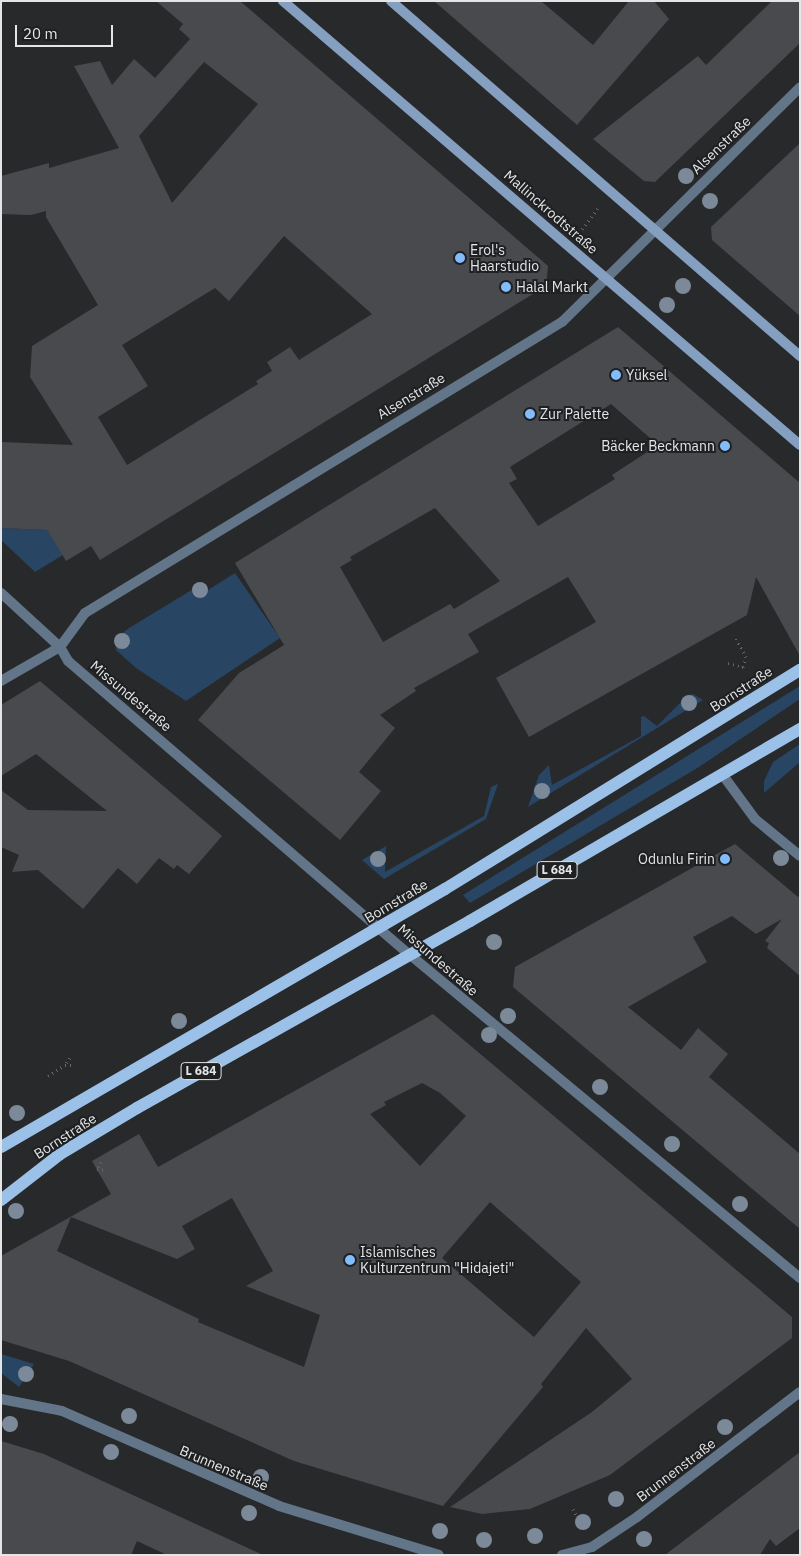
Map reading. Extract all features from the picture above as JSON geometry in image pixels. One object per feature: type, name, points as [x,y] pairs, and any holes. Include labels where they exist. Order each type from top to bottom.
[{"type":"main road","name":"Mallinckrodtstraße","points":[[283,1],[800,444]]},
{"type":"main road","points":[[391,1],[800,356]]},
{"type":"main road","name":"Bornstraße","points":[[1,1147],[380,928],[800,670]]},
{"type":"main road","name":"Bornstraße","points":[[1,1200],[60,1154],[114,1122],[800,729]]},
{"type":"street","name":"Alsenstraße","points":[[1,681],[60,646],[85,613],[562,322],[654,228],[800,87]]},
{"type":"street","name":"Missundestraße","points":[[1,593],[60,646],[68,661],[409,954],[800,1278]]},
{"type":"street","points":[[722,774],[755,818],[800,856]]},
{"type":"street","name":"Brunnenstraße","points":[[562,1555],[594,1551],[800,1392]]},
{"type":"street","name":"Brunnenstraße","points":[[1,1399],[62,1411],[279,1506],[439,1555]]},
{"type":"path","points":[[577,235],[603,202]]},
{"type":"path","points":[[728,663],[743,667],[746,657],[734,635]]},
{"type":"path","points":[[65,1066],[70,1058]]},
{"type":"path","points":[[48,1076],[65,1066],[75,1065]]},
{"type":"path","points":[[101,1162],[97,1169],[106,1170]]},
{"type":"shaded area","points":[[1,528],[47,530],[63,555],[35,572],[1,540]]},
{"type":"shaded area","points":[[235,573],[280,638],[186,701],[136,668],[116,650],[115,641],[126,630],[203,583],[208,590]]},
{"type":"shaded area","points":[[800,686],[800,699],[699,767],[470,903],[463,895]]},
{"type":"shaded area","points":[[693,694],[703,700],[528,807],[539,775],[549,765],[552,785],[641,736],[641,717],[644,716],[657,726],[688,695]]},
{"type":"shaded area","points":[[800,744],[800,762],[764,793],[764,781],[773,762]]},
{"type":"shaded area","points":[[498,784],[486,819],[384,879],[362,860],[386,846],[385,872],[484,816],[491,787]]},
{"type":"shaded area","points":[[1,1354],[34,1364],[19,1387],[1,1373]]},
{"type":"building","points":[[156,1],[240,1],[548,266],[546,286],[100,560],[91,546],[66,561],[47,530],[1,528],[1,442],[73,445],[30,377],[32,346],[98,305],[46,217],[46,211],[31,215],[1,214],[1,176],[49,163],[49,168],[119,148],[74,66],[100,61],[112,85],[134,59],[155,78],[190,39],[179,29],[183,24]],"holes":[[[204,62],[258,104],[172,203],[139,136]],[[284,236],[372,314],[299,360],[290,347],[267,362],[272,371],[256,381],[258,384],[127,465],[98,417],[148,386],[122,345],[215,288],[229,301]]]},
{"type":"building","points":[[434,1],[541,1],[593,45],[629,1],[654,1],[669,19],[577,125]]},
{"type":"building","points":[[772,1],[800,1],[800,43],[655,182],[644,181],[593,139],[698,56],[706,65]]},
{"type":"building","points":[[800,143],[800,316],[712,240],[711,227]]},
{"type":"building","points":[[618,327],[800,483],[800,656],[756,577],[747,615],[529,737],[496,678],[596,622],[568,577],[468,634],[479,652],[414,688],[416,691],[380,715],[395,728],[359,772],[381,791],[340,840],[198,720],[239,673],[284,645],[235,563]],"holes":[[[611,404],[658,445],[612,475],[615,479],[538,526],[509,483],[517,479],[510,467]],[[435,508],[500,581],[454,609],[450,604],[383,642],[340,567],[352,560],[350,557]]]},
{"type":"building","points":[[40,681],[222,836],[189,874],[177,865],[174,869],[159,858],[137,884],[118,868],[83,909],[38,870],[12,872],[19,855],[1,847],[1,790],[28,810],[107,811],[36,754],[1,776],[1,705]]},
{"type":"building","points":[[735,844],[798,897],[800,895],[800,976],[767,948],[769,943],[765,941],[782,919],[756,934],[732,916],[693,937],[707,962],[628,1007],[681,1050],[698,1028],[728,1054],[709,1077],[800,1154],[800,1229],[513,987],[515,967]]},
{"type":"building","points":[[433,1014],[792,1317],[792,1338],[610,1475],[530,1509],[482,1514],[450,1507],[592,1412],[632,1379],[586,1328],[541,1384],[543,1387],[443,1506],[294,1461],[69,1361],[1,1340],[1,1256],[111,1194],[92,1161],[139,1134],[158,1167]],"holes":[[[422,1083],[440,1093],[466,1116],[420,1166],[370,1114],[386,1105],[384,1102]],[[232,1198],[273,1271],[246,1286],[320,1315],[304,1367],[198,1322],[199,1319],[57,1251],[71,1217],[177,1259],[195,1249],[182,1226]],[[490,1202],[581,1282],[534,1337],[442,1258]]]},
{"type":"building","points":[[1,1441],[44,1454],[263,1555],[167,1555],[137,1541],[131,1555],[1,1555]]},
{"type":"building","points":[[800,1452],[800,1528],[776,1546],[770,1539],[760,1555],[665,1555]]},
{"type":"place","name":"Erol's Haarstudio","points":[[460,258]]},
{"type":"place","name":"Halal Markt","points":[[506,287]]},
{"type":"place","name":"Yüksel","points":[[616,375]]},
{"type":"place","name":"Zur Palette","points":[[530,414]]},
{"type":"place","name":"Bäcker Beckmann","points":[[725,446]]},
{"type":"place","name":"Odunlu Firin","points":[[725,859]]},
{"type":"place","name":"Islamisches Kulturzentrum \"Hidajeti\"","points":[[350,1260]]}]
